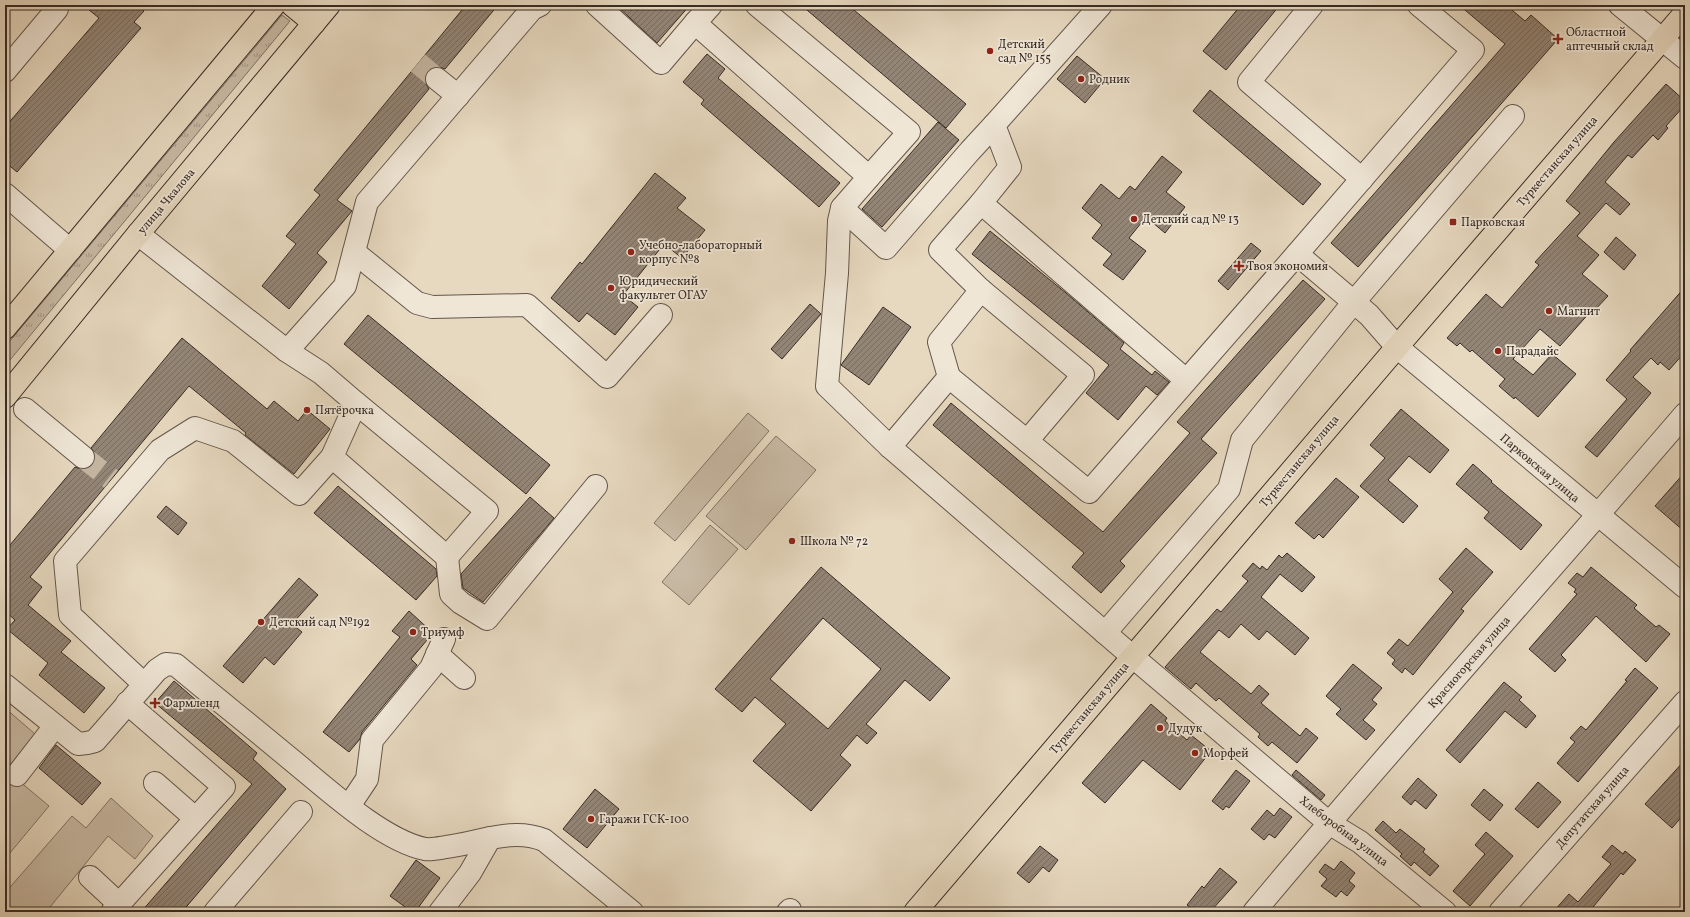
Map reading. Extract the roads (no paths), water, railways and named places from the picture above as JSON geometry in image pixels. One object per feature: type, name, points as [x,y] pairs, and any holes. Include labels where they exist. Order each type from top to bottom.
[{"type":"main road","points":[[5,328],[274,5]]},
{"type":"main road","points":[[292,5],[314,23]]},
{"type":"main road","name":"улица Чкалова","points":[[5,397],[138,234],[329,5]]},
{"type":"main road","name":"Туркестанская улица","points":[[915,912],[1685,12]]},
{"type":"street","points":[[5,71],[57,9],[52,5]]},
{"type":"street","points":[[287,351],[345,286],[367,202],[532,9],[540,5]]},
{"type":"street","points":[[597,5],[661,63],[711,5]]},
{"type":"street","points":[[757,5],[909,132],[842,208],[886,248],[970,150],[1100,5]]},
{"type":"street","points":[[1312,5],[1249,82],[1362,179]]},
{"type":"street","points":[[981,290],[939,342],[949,377],[1089,492],[1473,50],[1420,5]]},
{"type":"street","points":[[1620,5],[1685,58]]},
{"type":"street","points":[[695,24],[869,177]]},
{"type":"street","points":[[437,78],[458,96]]},
{"type":"street","points":[[1105,633],[1229,489],[1242,440],[1353,303],[1513,116]]},
{"type":"street","points":[[994,125],[1010,167],[940,250],[981,290],[1083,375],[1027,441]]},
{"type":"street","points":[[5,194],[70,250]]},
{"type":"street","points":[[981,203],[1186,380]]},
{"type":"street","name":"Хлеборобная улица","points":[[842,208],[839,221],[837,273],[827,386],[890,446],[1132,657],[1329,823],[1360,842],[1445,912]]},
{"type":"street","points":[[138,234],[287,351],[321,373],[487,511],[447,557]]},
{"type":"street","points":[[354,252],[417,303],[432,307],[527,305],[607,377],[661,315]]},
{"type":"street","name":"Парковская улица","points":[[1297,254],[1368,316],[1397,347],[1685,587]]},
{"type":"street","points":[[890,446],[949,377]]},
{"type":"street","points":[[144,684],[70,615],[65,561],[118,485],[160,450],[195,428],[233,441],[298,494],[332,457],[356,403]]},
{"type":"street","points":[[25,409],[83,457]]},
{"type":"street","name":"Красногорская улица","points":[[1254,912],[1329,823],[1598,516],[1685,414]]},
{"type":"street","points":[[332,457],[447,557],[451,594],[461,603],[487,619],[596,486]]},
{"type":"street","points":[[349,806],[368,779],[372,740],[431,668],[441,646],[464,678]]},
{"type":"street","points":[[5,685],[78,744],[87,743],[95,741],[157,670],[166,664],[176,665],[187,669],[349,806],[389,834],[407,844],[427,849],[454,846],[516,834],[531,835],[544,840],[632,912]]},
{"type":"street","name":"Депутатская улица","points":[[1500,912],[1685,702]]},
{"type":"street","points":[[90,877],[116,908],[224,787],[127,703]]},
{"type":"street","points":[[17,775],[56,726]]},
{"type":"street","points":[[155,784],[196,818]]},
{"type":"street","points":[[215,912],[301,812]]},
{"type":"street","points":[[440,912],[470,873],[490,838]]},
{"type":"tunnel","points":[[418,63],[437,79]]},
{"type":"tunnel","points":[[83,457],[111,479]]},
{"type":"place","name":"Областной аптечный склад","points":[[1558,39]]},
{"type":"place","name":"Детский сад № 155","points":[[990,51]]},
{"type":"place","name":"Родник","points":[[1081,79]]},
{"type":"place","name":"Детский сад № 13","points":[[1134,219]]},
{"type":"place","name":"Парковская","points":[[1453,222]]},
{"type":"place","name":"Учебно-лабораторный корпус №8","points":[[631,252]]},
{"type":"place","name":"Твоя экономия","points":[[1239,266]]},
{"type":"place","name":"Юридический факультет ОГАУ","points":[[611,288]]},
{"type":"place","name":"Магнит","points":[[1549,311]]},
{"type":"place","name":"Парадайс","points":[[1498,351]]},
{"type":"place","name":"Пятёрочка","points":[[307,410]]},
{"type":"place","name":"Школа № 72","points":[[792,541]]},
{"type":"place","name":"Детский сад №192","points":[[261,622]]},
{"type":"place","name":"Триумф","points":[[413,632]]},
{"type":"place","name":"Фармленд","points":[[155,703]]},
{"type":"place","name":"Дудук","points":[[1160,728]]},
{"type":"place","name":"Морфей","points":[[1195,753]]},
{"type":"place","name":"Гаражи ГСК-100","points":[[591,819]]}]
